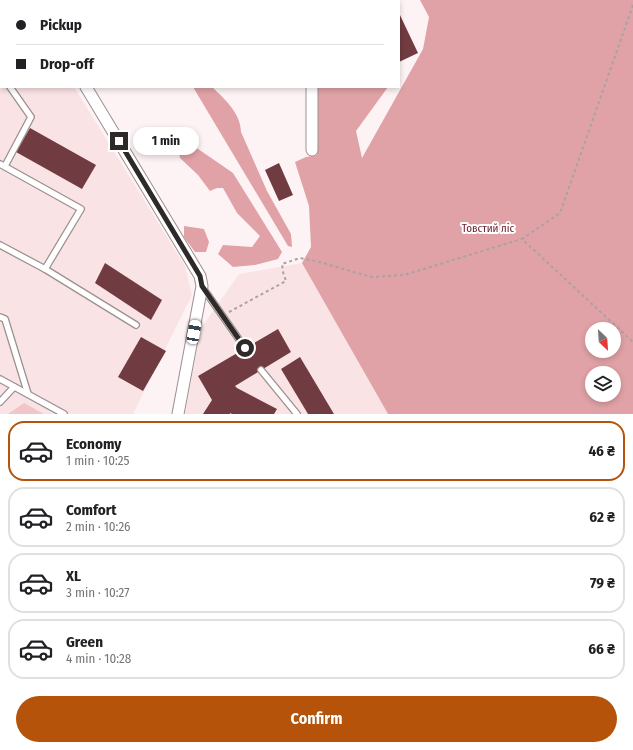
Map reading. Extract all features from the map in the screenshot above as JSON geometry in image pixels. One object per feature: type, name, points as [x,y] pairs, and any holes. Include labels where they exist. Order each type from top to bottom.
[{"type":"street","points":[[87,88],[200,276],[202,286],[186,378],[178,414]]},
{"type":"street","points":[[312,88],[312,150]]},
{"type":"lane","points":[[11,88],[31,118],[2,165],[81,209],[45,269]]},
{"type":"lane","points":[[0,245],[45,269],[136,325]]},
{"type":"lane","points":[[202,286],[245,348]]},
{"type":"lane","points":[[0,317],[5,319],[28,394]]},
{"type":"lane","points":[[261,370],[297,414]]},
{"type":"lane","points":[[0,379],[64,414]]},
{"type":"lane","points":[[0,402],[14,386]]},
{"type":"path","points":[[222,316],[286,281],[282,264],[293,260],[300,258],[316,261],[371,277],[404,275],[522,239],[560,213],[633,5]]},
{"type":"path","points":[[522,239],[633,342]]},
{"type":"shaded area","points":[[0,88],[75,88],[185,266],[192,295],[133,414],[0,414]]},
{"type":"shaded area","points":[[302,263],[388,414],[185,414],[201,328],[239,274]]},
{"type":"shaded area","points":[[24,403],[44,414],[8,414]]},
{"type":"green space","name":"Товстий ліс","points":[[420,0],[633,0],[633,414],[388,414],[302,263],[311,247],[309,206],[295,162],[306,157],[317,155],[318,88],[387,88],[356,131],[362,158],[423,49],[429,17]]},
{"type":"green space","points":[[194,88],[213,88],[227,102],[235,113],[241,132],[267,191],[291,234],[292,247],[288,246]]},
{"type":"green space","points":[[188,142],[233,173],[282,252],[278,259],[255,265],[233,267],[218,254],[223,245],[252,247],[260,236],[237,213],[223,188],[217,188],[210,191],[198,175],[180,158],[178,145]]},
{"type":"green space","points":[[184,226],[204,229],[209,242],[206,252],[195,252],[184,237]]},
{"type":"building","points":[[400,15],[418,53],[400,62]]},
{"type":"building","points":[[30,128],[96,165],[82,189],[16,152]]},
{"type":"building","points":[[279,163],[293,195],[279,201],[265,170]]},
{"type":"building","points":[[105,263],[162,300],[151,320],[95,283]]},
{"type":"building","points":[[278,329],[291,352],[235,386],[277,409],[274,414],[203,414],[212,400],[198,376]]},
{"type":"building","points":[[141,337],[166,351],[143,391],[118,377]]},
{"type":"building","points":[[300,357],[334,414],[308,414],[281,369]]},
{"type":"route","points":[[119,141],[200,276],[202,286],[245,348]]}]
